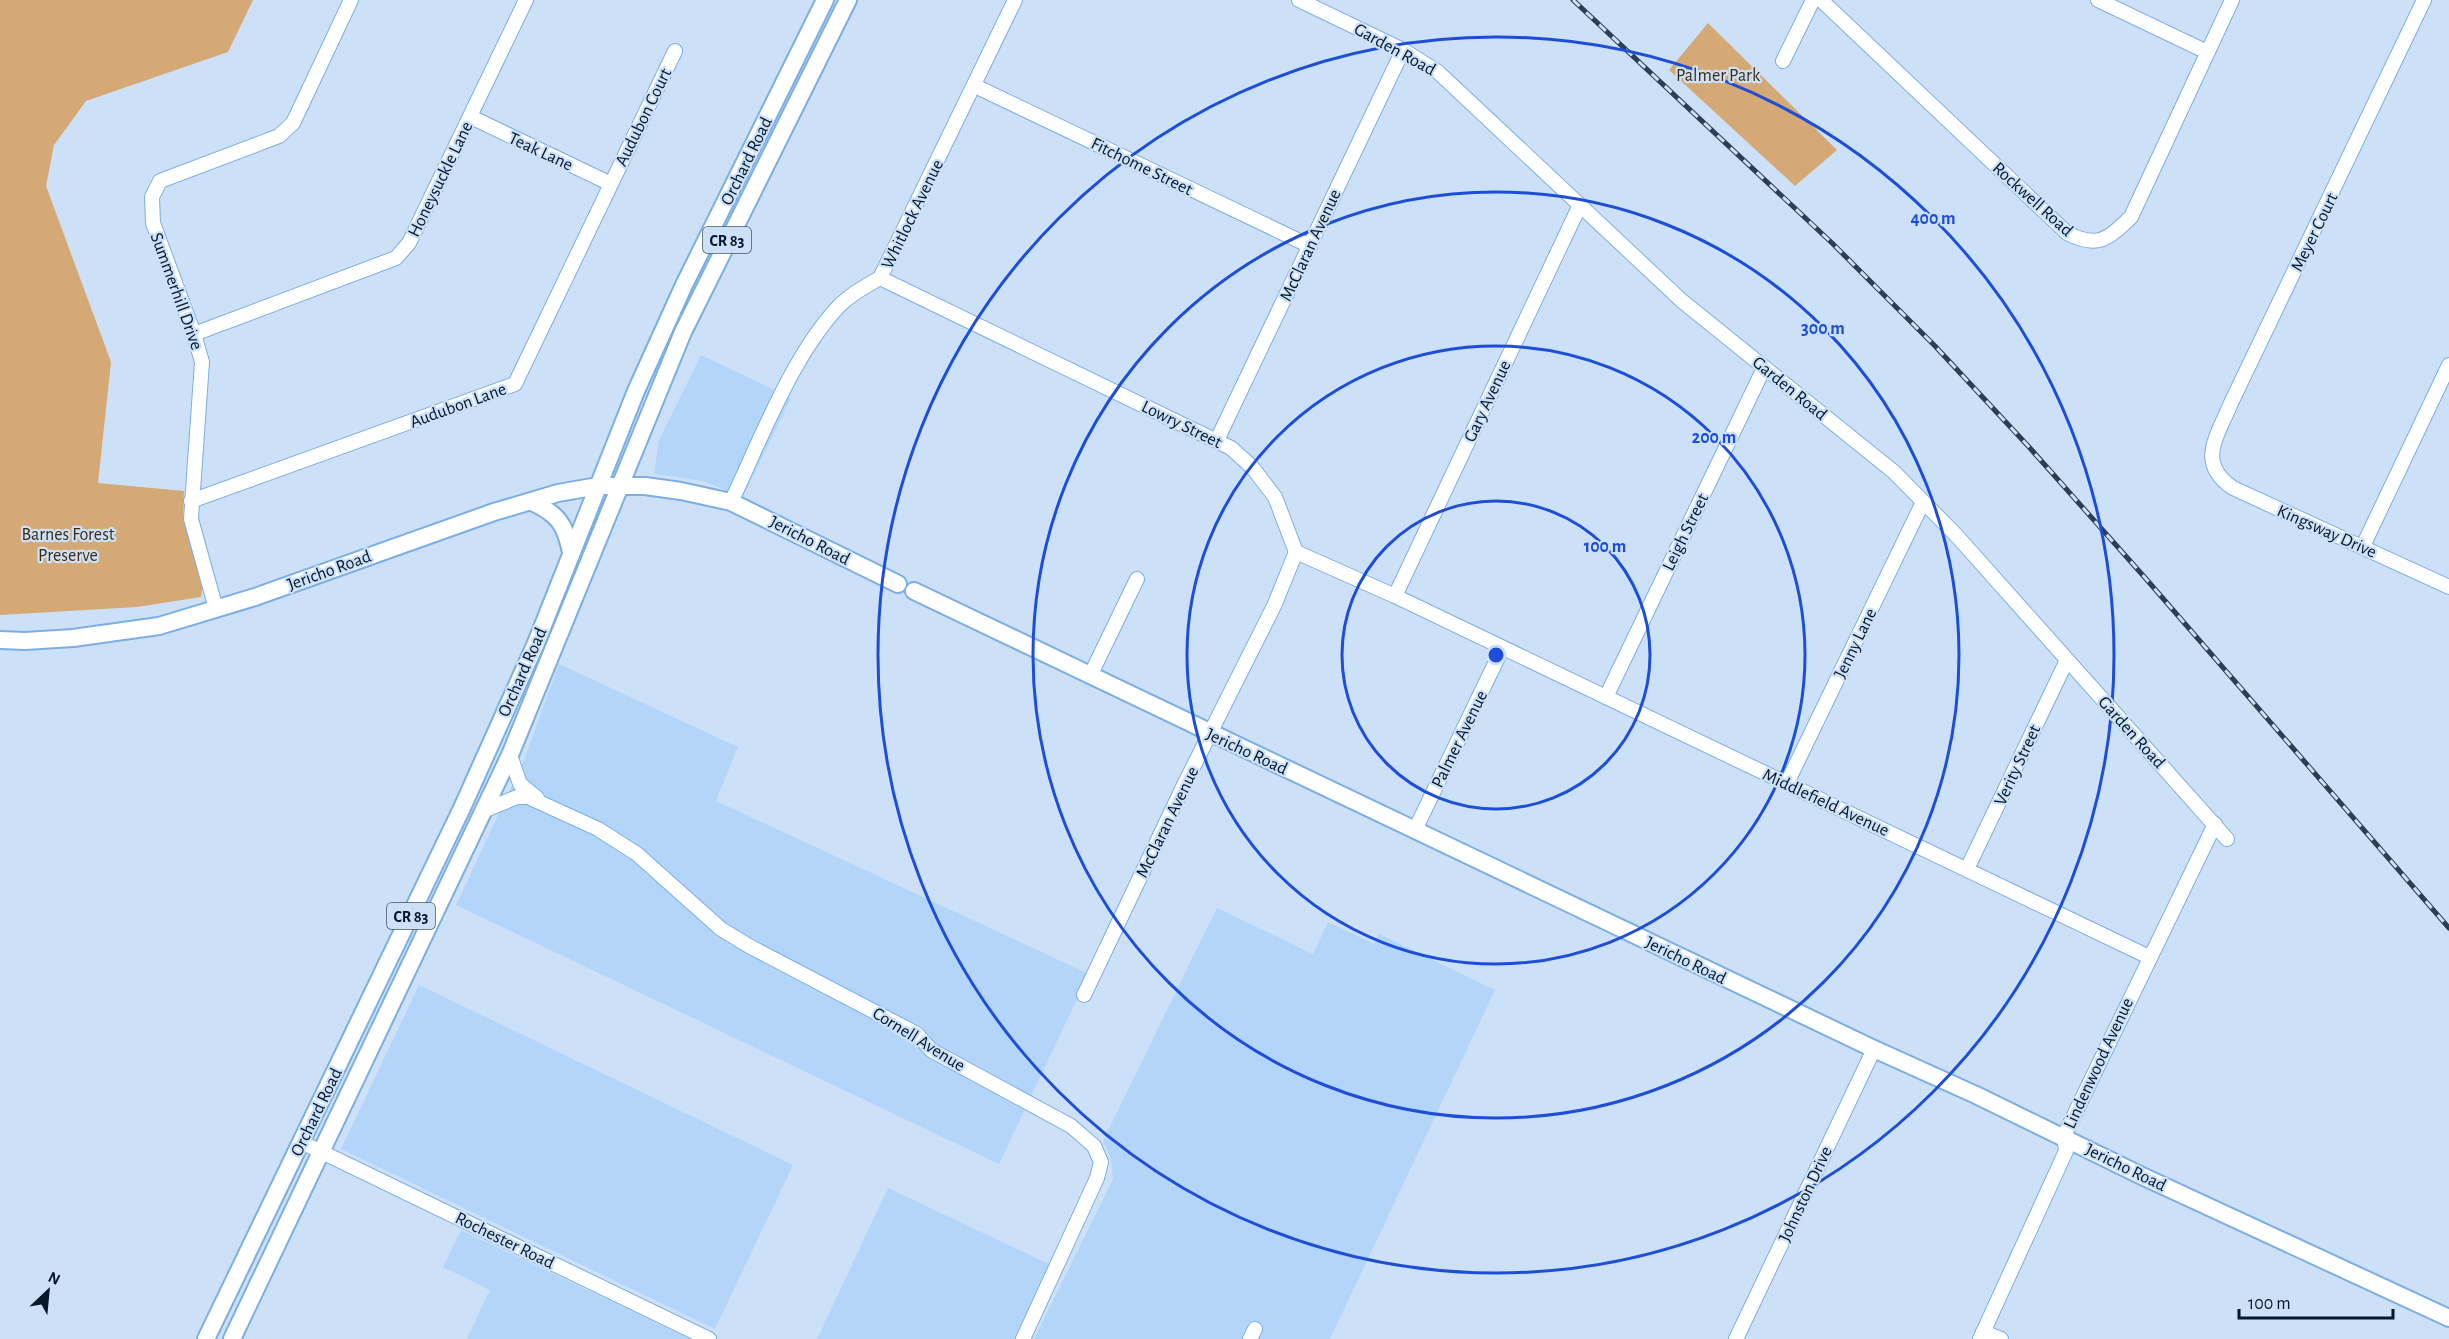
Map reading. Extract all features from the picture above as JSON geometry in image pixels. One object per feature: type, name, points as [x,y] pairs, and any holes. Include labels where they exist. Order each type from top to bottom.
[{"type":"main road","name":"Orchard Road","points":[[206,1339],[462,808],[536,643],[636,391],[684,285],[825,0]]},
{"type":"main road","name":"Orchard Road","points":[[232,1339],[510,755],[683,332],[848,0]]},
{"type":"main road","name":"Jericho Road","points":[[0,640],[73,638],[159,626],[216,609],[457,524],[564,492],[598,486],[645,486],[731,502],[898,584]]},
{"type":"main road","points":[[532,502],[549,510],[558,518],[567,533],[572,552]]},
{"type":"main road","name":"Jericho Road","points":[[914,591],[1874,1049],[2064,1136],[2142,1176],[2449,1318]]},
{"type":"street","name":"Summerhill Drive","points":[[216,609],[191,519],[202,362],[153,223],[152,197],[160,181],[279,136],[293,123],[351,0]]},
{"type":"street","name":"Honeysuckle Lane","points":[[194,334],[396,258],[409,243],[526,0]]},
{"type":"street","name":"Whitlock Avenue","points":[[731,502],[794,370],[812,339],[839,306],[859,289],[880,278],[1016,0]]},
{"type":"street","name":"Garden Road","points":[[1299,0],[1403,50],[1438,72],[1682,301],[1894,472],[1956,535],[2227,839]]},
{"type":"street","points":[[1782,61],[1813,0]]},
{"type":"street","name":"Rockwell Road","points":[[1821,0],[2067,233],[2080,240],[2108,238],[2131,217],[2232,0]]},
{"type":"street","points":[[2098,0],[2207,52]]},
{"type":"street","name":"Meyer Court","points":[[2212,465],[2217,438],[2231,403],[2424,0]]},
{"type":"street","name":"McClaran Avenue","points":[[1217,440],[1403,50]]},
{"type":"street","name":"Audubon Court","points":[[611,184],[675,51]]},
{"type":"street","name":"Fitchome Street","points":[[975,86],[1310,246]]},
{"type":"street","name":"Teak Lane","points":[[471,117],[611,184]]},
{"type":"street","name":"Audubon Lane","points":[[191,501],[515,384],[611,184]]},
{"type":"street","name":"Gary Avenue","points":[[1395,596],[1580,205]]},
{"type":"street","name":"Lowry Street","points":[[880,278],[1231,448],[1252,467],[1275,498],[1296,552]]},
{"type":"street","points":[[2363,546],[2449,365]]},
{"type":"street","name":"Leigh Street","points":[[1606,696],[1764,368]]},
{"type":"street","name":"Kingsway Drive","points":[[2212,465],[2221,480],[2233,488],[2449,587]]},
{"type":"street","name":"Jenny Lane","points":[[1786,783],[1923,502]]},
{"type":"street","name":"McClaran Avenue","points":[[1084,995],[1209,733],[1274,606],[1296,552]]},
{"type":"street","points":[[1296,552],[1395,596],[1502,649]]},
{"type":"street","points":[[1090,676],[1137,579]]},
{"type":"street","name":"Jericho Road","points":[[898,584],[914,591]]},
{"type":"street","name":"Middlefield Avenue","points":[[1502,649],[1606,696],[2149,957]]},
{"type":"street","name":"Palmer Avenue","points":[[1415,830],[1502,649]]},
{"type":"street","name":"Verity Street","points":[[1967,869],[2067,660]]},
{"type":"street","name":"Cornell Avenue","points":[[510,755],[520,784],[538,800],[598,829],[637,854],[721,929],[917,1034],[932,1050],[1071,1126],[1094,1146],[1101,1162],[1097,1178],[1023,1339]]},
{"type":"street","name":"Cornell Avenue","points":[[483,811],[517,797],[538,800]]},
{"type":"street","name":"Lindenwood Avenue","points":[[1981,1336],[2066,1151],[2064,1136],[2215,824]]},
{"type":"street","name":"Johnston Drive","points":[[1736,1339],[1874,1049]]},
{"type":"street","name":"Rochester Road","points":[[301,1142],[709,1339]]},
{"type":"street","points":[[1981,1336],[2001,1339]]},
{"type":"shaded area","points":[[701,355],[791,398],[743,497],[703,481],[654,474],[659,440]]},
{"type":"shaded area","points":[[559,664],[738,747],[716,801],[1089,974],[999,1164],[456,905],[525,758]]},
{"type":"shaded area","points":[[1217,908],[1313,954],[1328,922],[1374,944],[1379,934],[1495,990],[1330,1339],[1034,1339],[1113,1179],[1111,1159],[1103,1141]]},
{"type":"shaded area","points":[[419,985],[793,1165],[715,1329],[341,1149]]},
{"type":"shaded area","points":[[888,1188],[1051,1265],[1016,1339],[817,1339]]},
{"type":"shaded area","points":[[461,1230],[690,1339],[467,1339],[490,1290],[443,1267]]},
{"type":"green space","name":"Barnes Forest Preserve","points":[[0,0],[253,0],[228,52],[86,101],[54,145],[46,186],[111,362],[98,483],[184,491],[183,519],[203,581],[201,597],[137,607],[0,615]]},
{"type":"green space","name":"Palmer Park","points":[[1708,23],[1837,150],[1795,186],[1669,70]]},
{"type":"railway","points":[[1573,0],[1832,243],[1935,346],[2029,447],[2147,580],[2449,928]]}]
